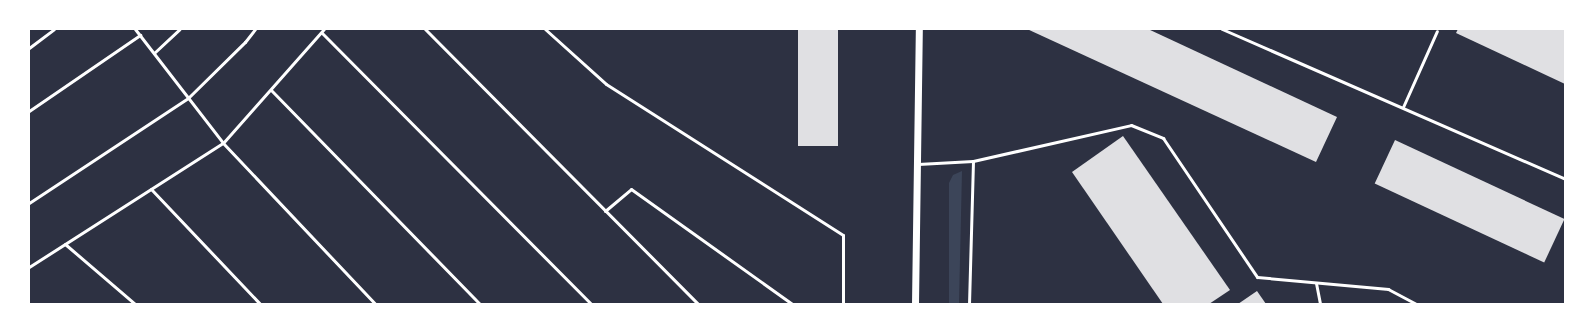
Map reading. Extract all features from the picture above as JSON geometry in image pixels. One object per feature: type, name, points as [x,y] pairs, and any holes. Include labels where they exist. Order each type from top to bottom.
[{"type":"street","points":[[916,304],[919,29]]},
{"type":"lane","points":[[29,48],[54,29]]},
{"type":"lane","points":[[135,29],[223,143],[375,304]]},
{"type":"lane","points":[[154,53],[180,29]]},
{"type":"lane","points":[[29,203],[188,98],[245,42],[255,29]]},
{"type":"lane","points":[[29,267],[223,143],[324,29]]},
{"type":"lane","points":[[425,29],[698,304]]},
{"type":"lane","points":[[545,29],[606,84],[843,235],[843,304]]},
{"type":"lane","points":[[1222,29],[1565,179]]},
{"type":"lane","points":[[1403,107],[1437,30]]},
{"type":"lane","points":[[322,32],[591,304]]},
{"type":"lane","points":[[29,111],[140,35]]},
{"type":"lane","points":[[270,90],[480,304]]},
{"type":"lane","points":[[917,164],[973,161],[1131,125],[1163,138],[1257,277],[1388,290],[1416,304]]},
{"type":"lane","points":[[969,304],[973,161]]},
{"type":"lane","points":[[151,189],[260,304]]},
{"type":"lane","points":[[605,211],[631,189],[792,304]]},
{"type":"lane","points":[[65,244],[135,304]]},
{"type":"lane","points":[[1316,283],[1320,304]]},
{"type":"shaded area","points":[[962,171],[959,304],[949,304],[949,183],[953,175]]},
{"type":"building","points":[[798,29],[838,29],[838,146],[798,146]]},
{"type":"building","points":[[1027,29],[1148,29],[1337,117],[1316,162]]},
{"type":"building","points":[[1458,29],[1565,29],[1565,84],[1456,33]]},
{"type":"building","points":[[1123,136],[1230,290],[1209,304],[1163,304],[1072,172]]},
{"type":"building","points":[[1395,140],[1564,219],[1544,263],[1375,184]]},
{"type":"building","points":[[1257,291],[1266,304],[1238,304]]}]
